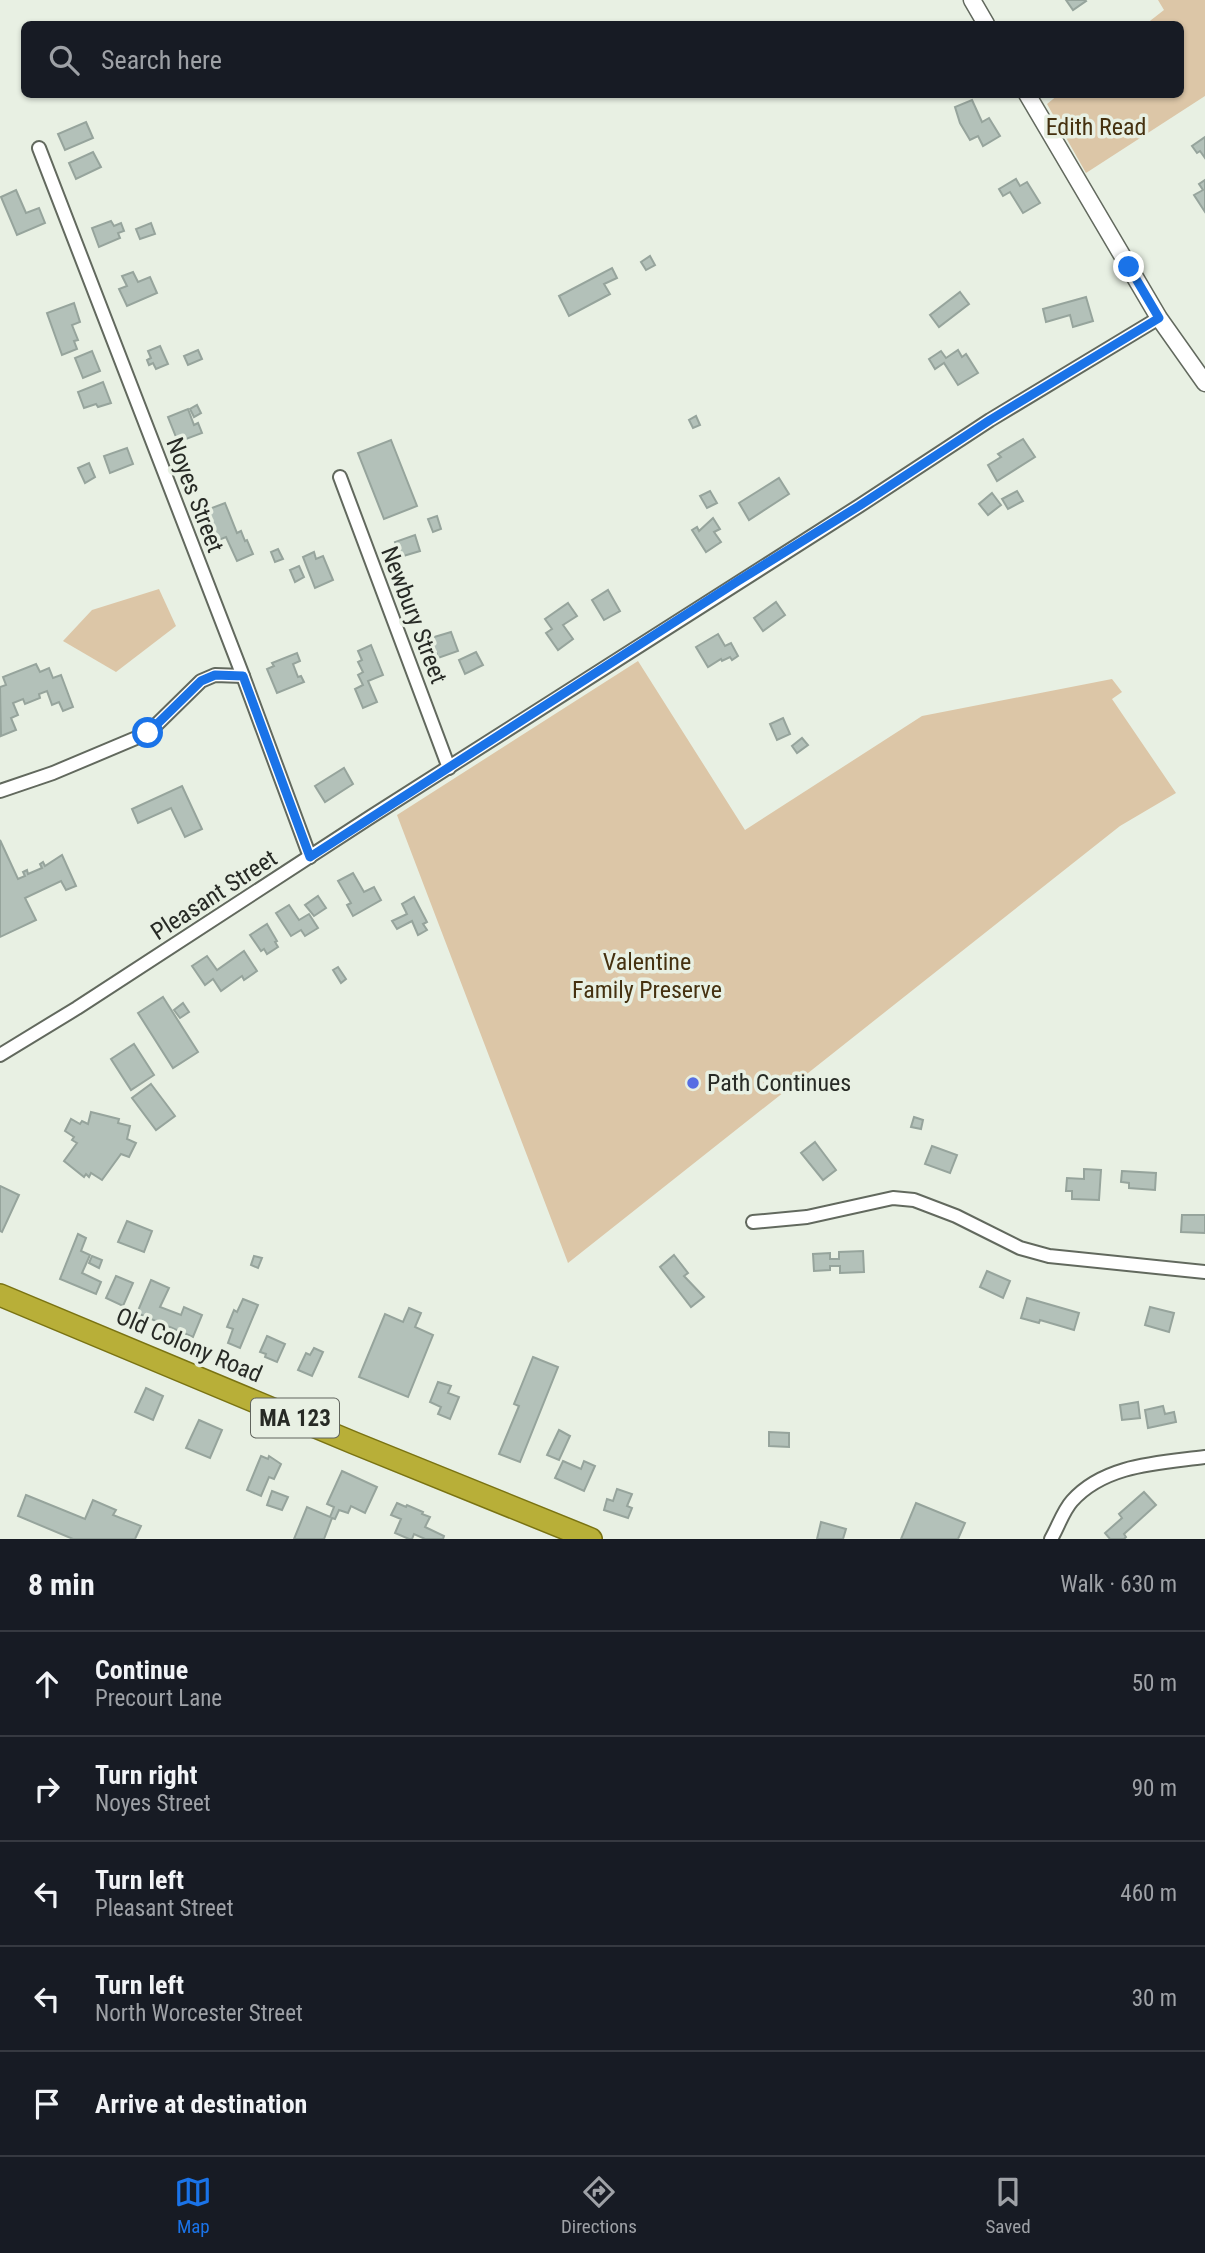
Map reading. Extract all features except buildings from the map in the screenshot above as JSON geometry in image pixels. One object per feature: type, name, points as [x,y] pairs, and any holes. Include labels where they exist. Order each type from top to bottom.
[{"type":"highway","name":"Old Colony Road","points":[[0,1295],[591,1539]]},
{"type":"street","points":[[971,0],[984,21]]},
{"type":"street","points":[[1029,98],[1159,318],[1205,383]]},
{"type":"street","name":"Noyes Street","points":[[39,148],[310,857]]},
{"type":"street","name":"Pleasant Street","points":[[0,1055],[990,420],[1159,318]]},
{"type":"street","name":"Newbury Street","points":[[340,477],[449,768]]},
{"type":"street","points":[[0,791],[53,773],[148,733],[201,681],[215,675],[243,676]]},
{"type":"street","points":[[753,1222],[807,1217],[893,1198],[914,1200],[956,1216],[1020,1248],[1049,1256],[1205,1272]]},
{"type":"street","points":[[1051,1539],[1071,1502],[1090,1485],[1106,1476],[1153,1464],[1205,1457]]},
{"type":"green space","name":"Edith Read","points":[[1158,0],[1205,0],[1205,96],[1086,173],[1047,104],[1054,98],[1184,98],[1184,21],[1150,21],[1164,10]]},
{"type":"green space","points":[[159,589],[176,626],[116,672],[63,641],[92,610]]},
{"type":"green space","name":"Valentine Family Preserve","points":[[638,661],[745,830],[922,716],[1112,679],[1122,692],[1112,699],[1176,793],[1120,826],[568,1263],[397,815]]},
{"type":"place","name":"Path Continues","points":[[693,1083]]},
{"type":"route","points":[[148,733],[201,681],[215,675],[243,676],[310,857],[990,420],[1159,318],[1129,267]]}]
